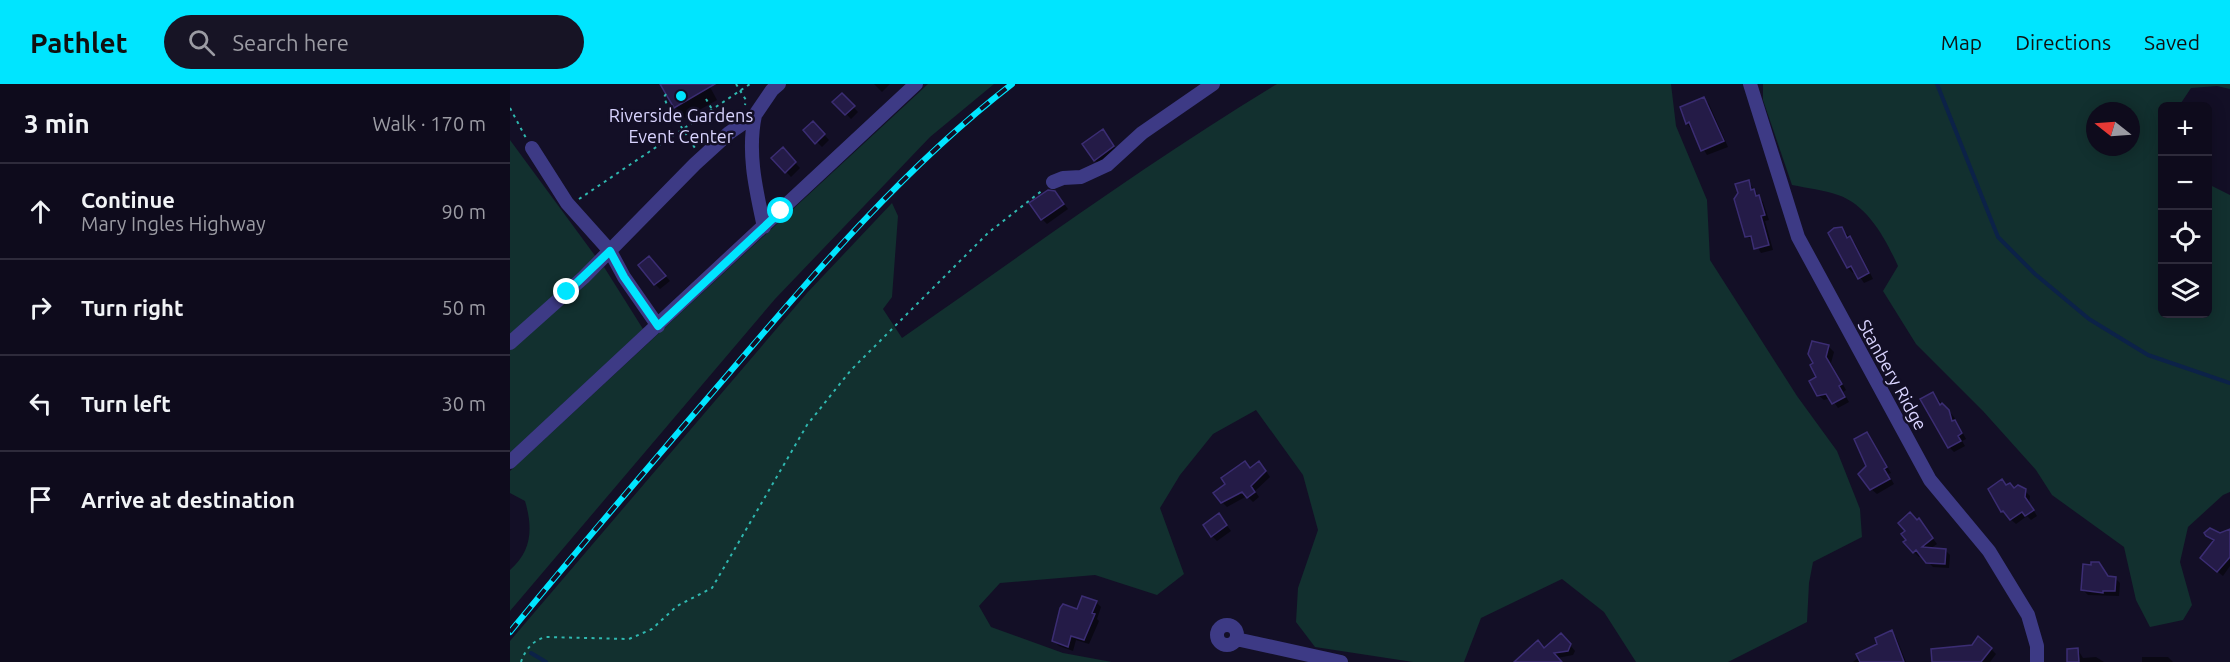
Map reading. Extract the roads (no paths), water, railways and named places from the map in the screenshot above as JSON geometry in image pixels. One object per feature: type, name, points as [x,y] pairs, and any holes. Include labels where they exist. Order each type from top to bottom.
[{"type":"street","points":[[510,343],[610,251],[779,84]]},
{"type":"street","points":[[510,462],[916,84]]},
{"type":"street","points":[[1053,182],[1063,178],[1081,177],[1107,165],[1142,133],[1213,84]]},
{"type":"street","name":"Stanbery Ridge","points":[[1750,84],[1798,237],[1930,480],[1989,551],[2028,615],[2037,646],[2037,662]]},
{"type":"street","points":[[750,113],[752,162],[764,227]]},
{"type":"street","points":[[532,148],[569,205],[610,251],[624,277],[658,326]]},
{"type":"street","points":[[1236,639],[1341,662]]},
{"type":"waterway","points":[[1937,84],[1998,237],[2035,274],[2089,319],[2148,355],[2230,383]]},
{"type":"waterway","points":[[531,653],[546,662]]},
{"type":"railway","points":[[510,632],[829,258],[899,184],[973,115],[1012,84]]},
{"type":"place","name":"Riverside Gardens Event Center","points":[[681,96]]}]
